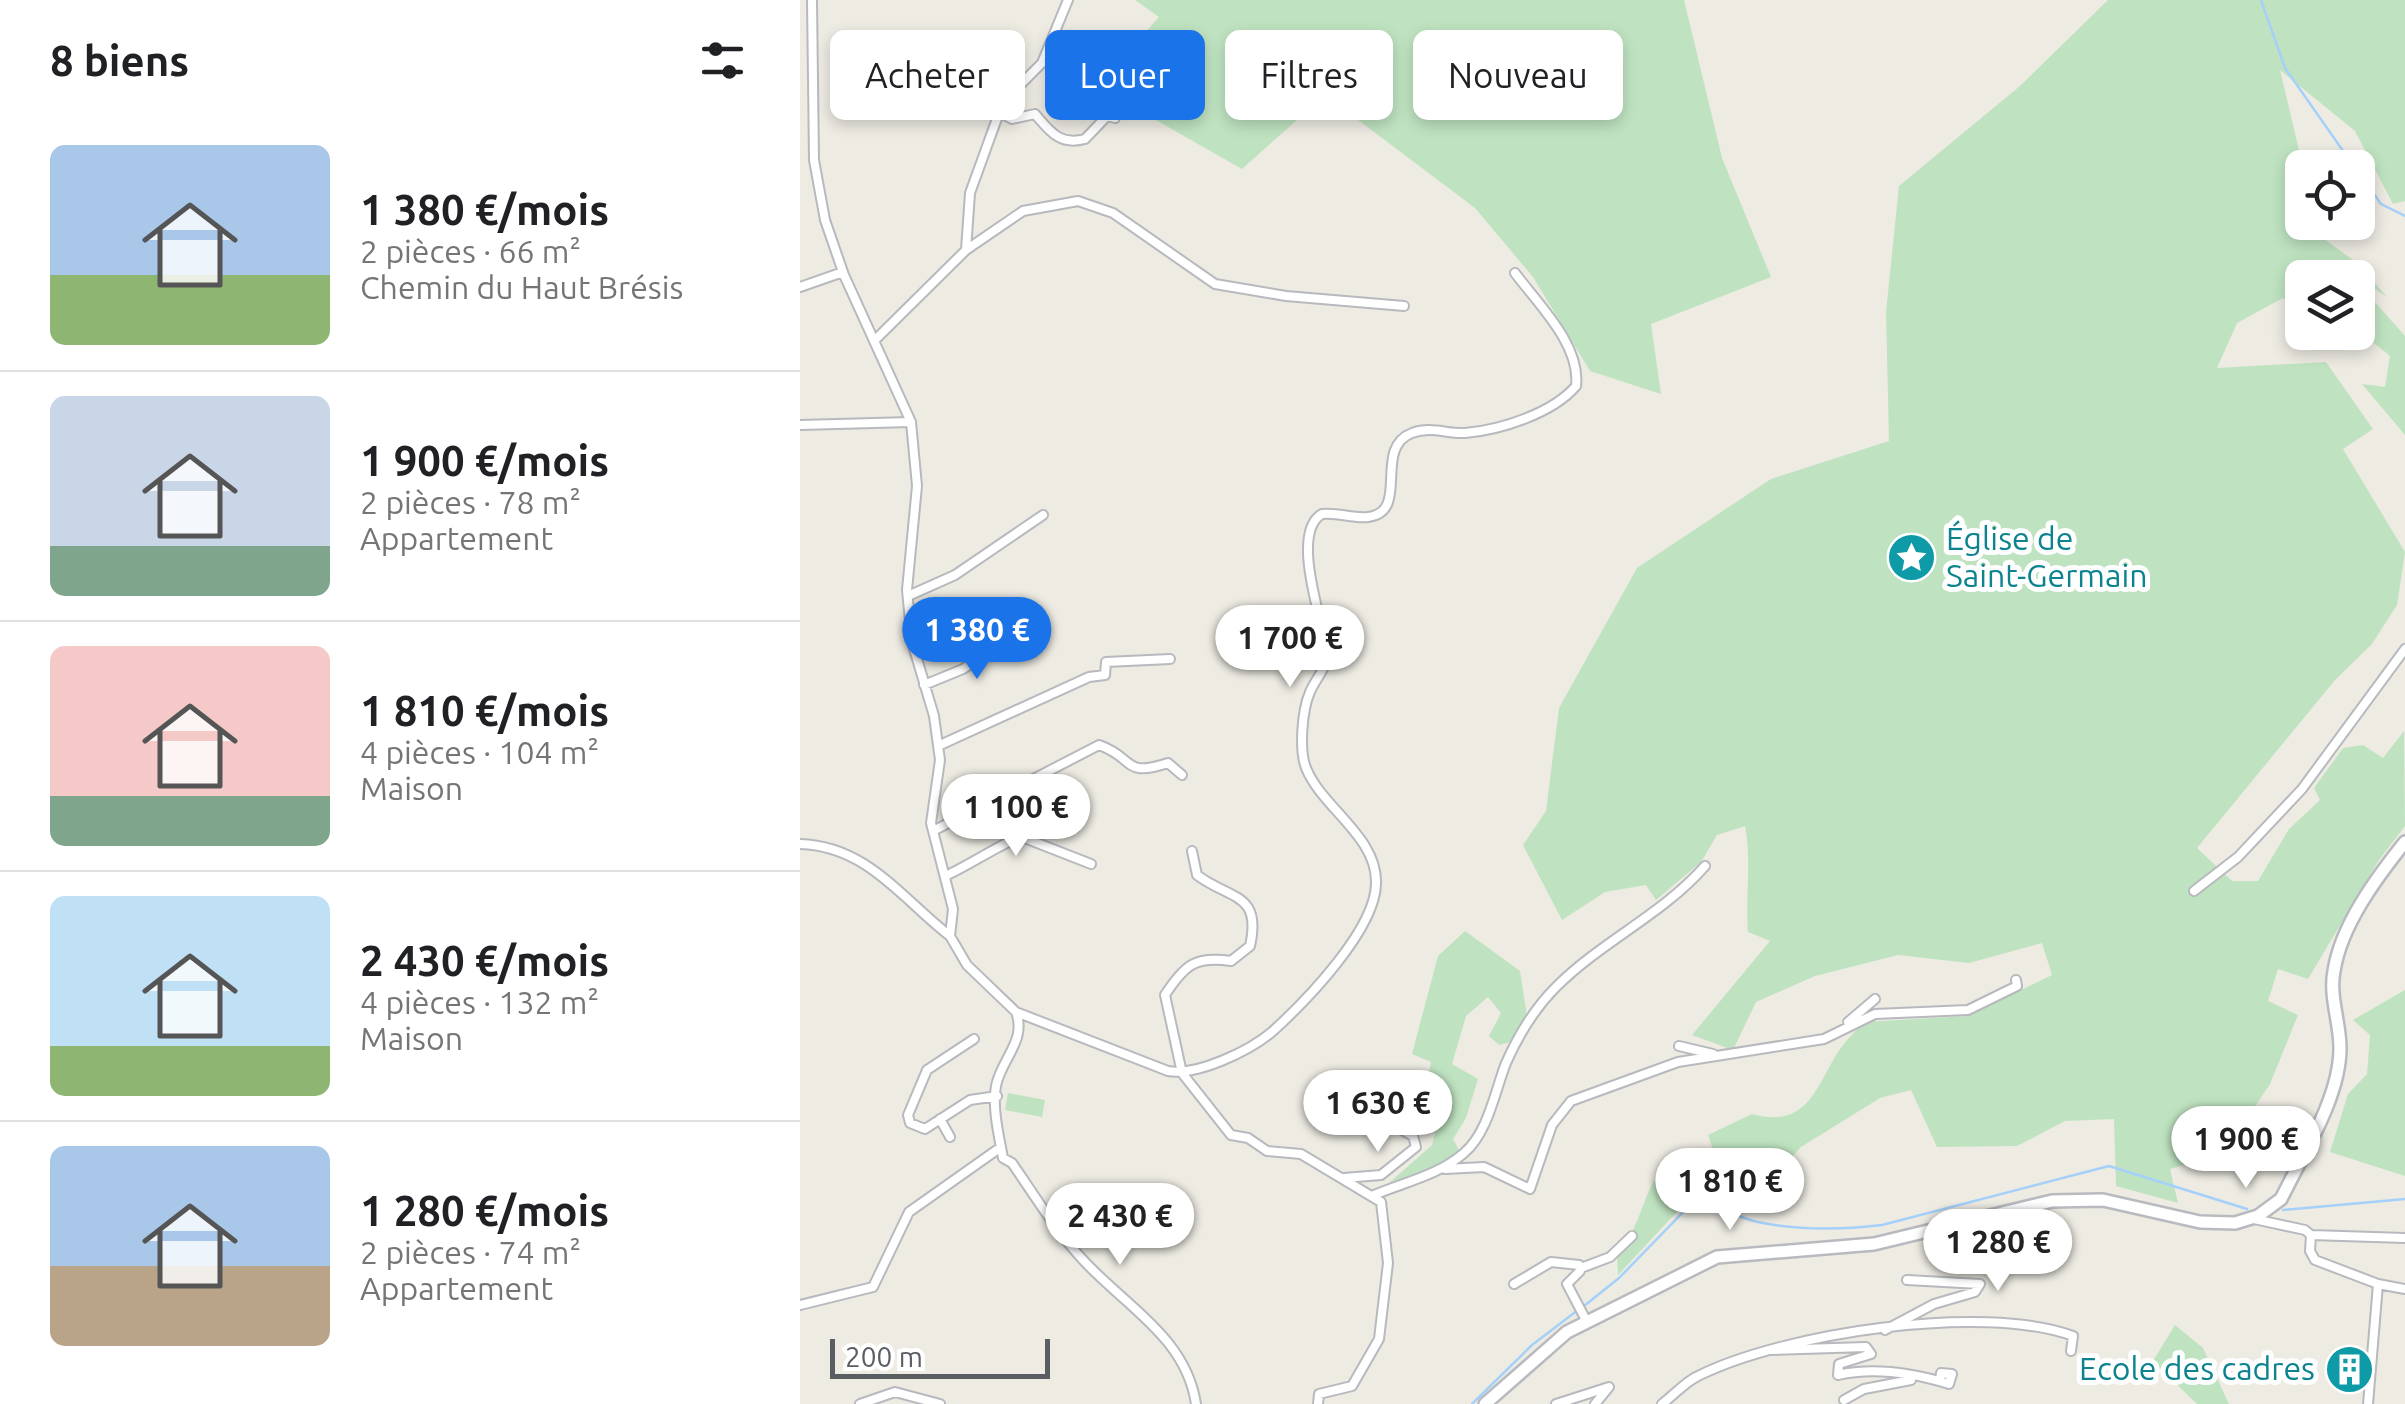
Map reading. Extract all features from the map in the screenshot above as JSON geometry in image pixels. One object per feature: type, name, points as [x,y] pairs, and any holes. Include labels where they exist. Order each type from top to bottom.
[{"type":"main road","points":[[1490,1402],[1582,1313],[1717,1257],[1755,1250],[1860,1246],[2022,1208],[2074,1208],[2110,1201],[2192,1220],[2235,1223],[2267,1210],[2281,1199],[2301,1160],[2319,1124],[2338,1069],[2333,972],[2338,952],[2351,924],[2405,842]]},
{"type":"main road","points":[[2192,1220],[2234,1218],[2257,1209],[2280,1190],[2301,1160]]},
{"type":"street","points":[[812,0],[814,160],[825,220],[842,272],[912,422],[917,486],[908,596],[912,642],[938,746],[941,775],[936,786],[933,832],[953,909],[950,936]]},
{"type":"street","points":[[1025,78],[1042,63],[1068,0]]},
{"type":"street","points":[[1025,116],[1034,114],[1044,130],[1068,141],[1086,139],[1103,120]]},
{"type":"street","points":[[966,250],[970,193],[996,120]]},
{"type":"street","points":[[874,341],[966,250],[1023,211],[1078,201],[1113,213],[1215,284],[1286,296],[1404,306]]},
{"type":"street","points":[[800,286],[842,272]]},
{"type":"street","points":[[800,844],[828,846],[882,874],[950,936],[967,965],[1016,1012],[1182,1073],[1271,1033],[1357,936],[1371,910],[1374,870],[1352,830],[1315,783],[1304,755],[1308,696],[1327,651],[1307,552],[1309,529],[1322,514],[1341,512],[1370,517],[1382,512],[1389,503],[1392,449],[1403,437],[1437,428],[1464,433],[1552,408],[1576,386],[1574,358],[1546,310],[1515,273]]},
{"type":"street","points":[[800,425],[912,422]]},
{"type":"street","points":[[908,596],[956,575],[1044,514]]},
{"type":"street","points":[[924,685],[963,669],[1009,638]]},
{"type":"street","points":[[2194,891],[2238,857],[2302,789],[2405,649]]},
{"type":"street","points":[[938,746],[1089,676],[1105,674],[1106,662],[1170,658]]},
{"type":"street","points":[[933,832],[1099,746],[1115,751],[1133,768],[1143,771],[1168,764],[1182,775]]},
{"type":"street","points":[[944,876],[996,852],[1012,838],[1022,837],[1091,864]]},
{"type":"street","points":[[1192,851],[1196,876],[1241,897],[1255,926],[1250,946],[1231,961],[1214,956],[1187,966],[1165,996],[1182,1073],[1230,1134],[1248,1138],[1267,1151],[1302,1154],[1380,1202],[1388,1263],[1379,1339],[1352,1386],[1325,1390],[1318,1394],[1318,1404]]},
{"type":"street","points":[[1374,1195],[1444,1168],[1470,1147],[1510,1056],[1538,1005],[1606,944],[1648,917],[1705,866]]},
{"type":"street","points":[[1444,1168],[1484,1167],[1530,1189],[1552,1126],[1571,1101],[1678,1062],[1805,1044],[1874,1014],[1968,1010],[2017,986],[2016,980]]},
{"type":"street","points":[[1846,1024],[1874,999]]},
{"type":"street","points":[[1016,1012],[1017,1041],[996,1086],[1002,1158],[1012,1163],[1082,1260],[1157,1327],[1186,1370],[1196,1404]]},
{"type":"street","points":[[974,1039],[927,1070],[908,1115],[916,1128],[925,1129],[970,1100],[997,1096]]},
{"type":"street","points":[[1679,1046],[1716,1056]]},
{"type":"street","points":[[940,1120],[950,1137]]},
{"type":"street","points":[[1343,1178],[1381,1174],[1416,1146],[1413,1136],[1386,1121]]},
{"type":"street","points":[[800,1306],[873,1287],[918,1202],[1001,1147]]},
{"type":"street","points":[[2267,1210],[2279,1225]]},
{"type":"street","points":[[2253,1218],[2311,1236],[2405,1238]]},
{"type":"street","points":[[1582,1313],[1567,1280],[1632,1236]]},
{"type":"street","points":[[2311,1236],[2310,1251],[2316,1260],[2378,1284],[2405,1289]]},
{"type":"street","points":[[1605,1241],[1616,1250]]},
{"type":"street","points":[[1514,1284],[1551,1262],[1581,1268]]},
{"type":"street","points":[[1885,1330],[1934,1304],[1975,1292],[1980,1284],[1907,1280]]},
{"type":"street","points":[[2368,1404],[2378,1284]]},
{"type":"street","points":[[1662,1404],[1696,1376],[1770,1348],[1885,1330],[1935,1324],[2052,1328],[2073,1336],[2072,1351]]},
{"type":"street","points":[[1770,1348],[1866,1347],[1871,1354],[1840,1364],[1838,1376],[1864,1368],[1940,1379]]},
{"type":"street","points":[[1844,1400],[1864,1389],[1920,1376]]},
{"type":"street","points":[[1556,1404],[1609,1387],[1595,1404]]},
{"type":"street","points":[[860,1404],[895,1392],[940,1404]]},
{"type":"green space","points":[[1135,0],[1684,0],[1722,158],[1771,277],[1651,324],[1661,394],[1590,371],[1533,277],[1475,208],[1358,120],[1393,120],[1393,30],[1225,30],[1225,120],[1297,120],[1242,169],[1156,120],[1205,120],[1205,30],[1148,30],[1159,17]]},
{"type":"green space","points":[[2108,0],[2405,0],[2405,201],[2393,204],[2375,169],[2375,150],[2365,150],[2355,131],[2280,70],[2299,150],[2285,150],[2285,240],[2326,240],[2353,260],[2285,260],[2285,299],[2237,323],[2217,368],[2326,362],[2373,429],[2343,449],[2405,552],[2397,605],[2372,644],[2335,680],[2197,848],[2232,881],[2258,881],[2289,829],[2320,800],[2314,788],[2343,748],[2363,745],[2383,758],[2404,731],[2405,826],[2379,860],[2308,979],[2278,969],[2268,1001],[2298,1015],[2270,1084],[2224,1153],[2170,1169],[2178,1203],[2116,1186],[2114,1119],[2065,1121],[2017,1146],[1937,1147],[1911,1090],[1880,1098],[1801,1147],[1779,1171],[1687,1201],[1618,1275],[1617,1253],[1632,1232],[1656,1177],[1675,1167],[1716,1158],[1708,1135],[1752,1114],[1771,1117],[1797,1111],[1807,1103],[1841,1048],[1864,1022],[1967,1016],[2052,975],[2042,943],[1969,963],[1898,955],[1815,976],[1756,1002],[1733,1050],[1692,1035],[1770,941],[1748,932],[1745,826],[1717,835],[1701,862],[1656,900],[1646,885],[1605,892],[1562,920],[1523,845],[1546,811],[1559,708],[1637,568],[1771,479],[1889,441],[1886,312],[1899,186],[2020,86]]},
{"type":"green space","points":[[2375,302],[2405,336],[2405,435],[2362,384],[2385,387],[2390,356],[2375,344]]},
{"type":"green space","points":[[1465,931],[1520,971],[1527,1016],[1514,1041],[1499,1045],[1489,1036],[1501,1013],[1488,997],[1466,1016],[1452,1064],[1478,1079],[1466,1118],[1453,1139],[1459,1150],[1441,1166],[1389,1183],[1432,1145],[1437,1125],[1426,1093],[1431,1062],[1412,1054],[1438,956]]},
{"type":"green space","points":[[2405,990],[2405,1176],[2330,1152],[2348,1094],[2367,1074],[2370,1035],[2353,1020]]},
{"type":"green space","points":[[1008,1093],[1045,1100],[1042,1117],[1005,1110]]},
{"type":"green space","points":[[2175,1325],[2203,1348],[2229,1404],[2197,1404],[2153,1361]]},
{"type":"waterway","points":[[2261,0],[2285,68],[2342,150]]},
{"type":"waterway","points":[[2375,195],[2381,204],[2405,216]]},
{"type":"waterway","points":[[1584,1306],[1619,1278],[1691,1204],[1709,1205],[1749,1220],[1789,1227],[1866,1227],[2109,1166],[2247,1209]]},
{"type":"waterway","points":[[2283,1210],[2405,1199]]},
{"type":"waterway","points":[[1472,1404],[1532,1345],[1578,1310]]},
{"type":"place","name":"Église de Saint-Germain","points":[[1911,557]]},
{"type":"place","name":"Ecole des cadres","points":[[2350,1369]]}]
